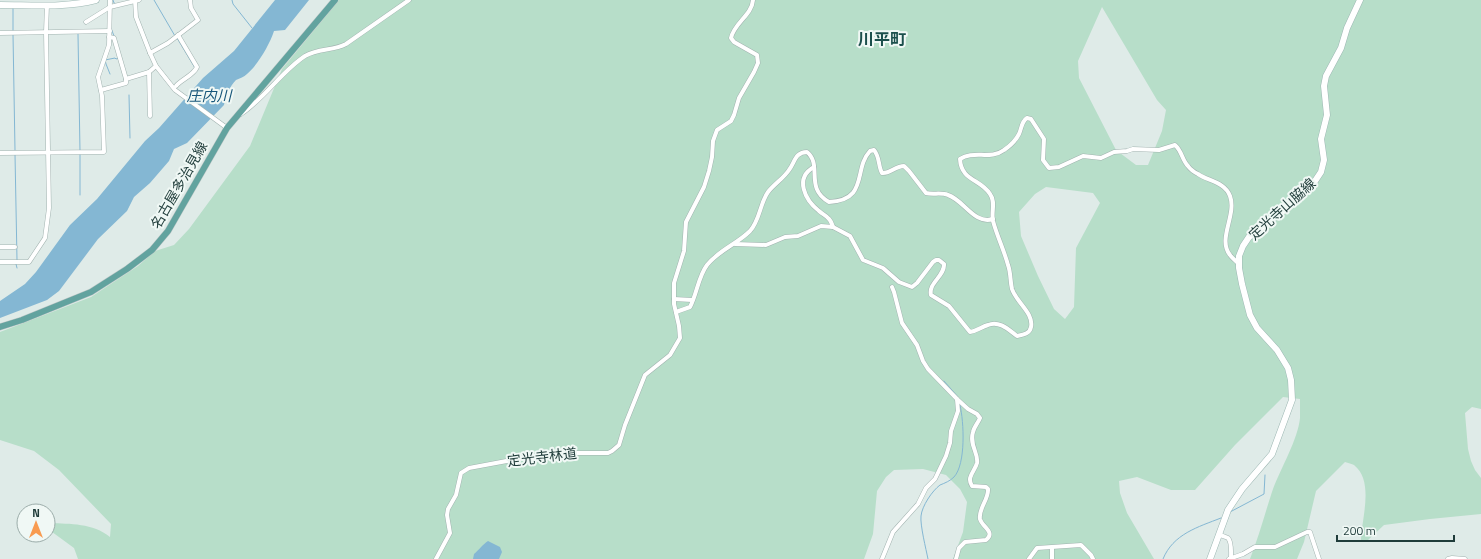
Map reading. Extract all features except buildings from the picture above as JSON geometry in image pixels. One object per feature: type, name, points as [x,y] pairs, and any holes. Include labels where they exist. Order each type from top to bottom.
[{"type":"main road","points":[[0,5],[47,5],[96,0]]},
{"type":"main road","name":"名古屋多治見線","points":[[0,327],[22,320],[91,292],[144,257],[168,231],[227,128],[335,0]]},
{"type":"main road","name":"定光寺山脇線","points":[[1210,559],[1228,510],[1242,489],[1272,454],[1292,400],[1291,380],[1288,368],[1277,350],[1257,328],[1250,316],[1242,284],[1239,256],[1249,237],[1287,208],[1315,181],[1321,172],[1324,160],[1321,139],[1327,115],[1324,86],[1326,76],[1341,48],[1347,28],[1360,0]]},
{"type":"street","points":[[0,153],[104,152],[102,96],[98,77],[108,45],[110,31],[110,0]]},
{"type":"street","points":[[86,22],[110,7],[137,0],[136,17],[156,66],[175,90],[227,128]]},
{"type":"street","points":[[150,53],[198,20],[191,8],[190,0]]},
{"type":"street","points":[[235,118],[247,110],[305,57],[318,50],[346,44],[408,0]]},
{"type":"street","name":"定光寺林道","points":[[436,559],[450,533],[447,515],[448,509],[456,495],[461,473],[469,468],[556,453],[608,453],[612,451],[619,445],[625,425],[645,375],[670,355],[680,338],[674,300],[676,275],[684,251],[686,222],[704,187],[712,157],[713,141],[717,130],[731,121],[739,98],[758,62],[757,55],[734,42],[731,38],[732,33],[753,3],[753,0]]},
{"type":"street","points":[[0,262],[29,262],[45,238],[49,208],[46,32],[47,5]]},
{"type":"street","points":[[0,33],[110,31]]},
{"type":"street","points":[[176,86],[181,80],[195,71],[197,67],[178,35]]},
{"type":"street","points":[[101,90],[126,83],[126,78],[114,38],[109,37]]},
{"type":"street","points":[[126,78],[149,72],[156,66]]},
{"type":"street","points":[[149,72],[150,116]]},
{"type":"street","points":[[735,244],[766,245],[785,237],[798,236],[821,226],[833,227],[850,236],[863,260],[883,268],[899,282],[912,287],[917,283],[933,262],[939,260],[944,264],[945,269],[932,287],[930,292],[931,295],[949,306],[970,332],[979,330],[989,324],[996,324],[1004,327],[1017,336],[1024,335],[1029,331],[1031,326],[1030,318],[1014,294],[1009,266],[993,219],[993,200],[991,194],[983,186],[971,180],[964,173],[960,165],[960,159],[965,155],[994,155],[1004,151],[1016,140],[1023,122],[1027,118],[1031,119],[1044,139],[1043,160],[1049,168],[1059,167],[1083,156],[1102,158],[1114,152],[1133,149],[1159,150],[1175,146],[1180,150],[1187,166],[1203,177],[1225,188],[1230,195],[1231,214],[1226,237],[1226,245],[1230,256],[1239,264]]},
{"type":"street","points":[[676,312],[690,307],[700,276],[707,265],[722,251],[735,244],[751,230],[768,192],[789,170],[798,154],[801,152],[807,152],[810,155],[814,167],[815,187],[818,193],[829,202],[837,202],[844,199],[856,188],[867,154],[874,150],[878,155],[879,168],[882,173],[886,174],[898,166],[904,166],[926,192],[930,194],[947,194],[978,218],[985,220],[993,219]]},
{"type":"street","points":[[814,167],[809,170],[803,180],[806,196],[818,211],[830,220],[833,227]]},
{"type":"street","points":[[0,247],[15,247]]},
{"type":"street","points":[[892,287],[902,323],[916,344],[928,369],[957,399],[980,418],[973,432],[972,444],[978,462],[970,476],[970,483],[972,486],[986,487],[988,489],[988,494],[980,516],[981,522],[990,534],[986,540],[965,542],[959,548],[956,559]]},
{"type":"street","points":[[674,300],[692,300]]},
{"type":"street","points":[[882,559],[894,532],[918,504],[926,488],[935,478],[946,456],[949,448],[951,431],[958,411],[957,399]]},
{"type":"street","points":[[1219,534],[1228,538],[1231,548],[1230,558],[1243,554],[1256,547],[1276,547],[1296,536],[1310,532],[1319,559]]},
{"type":"street","points":[[1030,559],[1037,548],[1081,545],[1093,559]]},
{"type":"street","points":[[1052,548],[1052,559]]},
{"type":"street","points":[[1448,559],[1465,559]]},
{"type":"green space","points":[[339,0],[1481,0],[1481,409],[1472,407],[1465,413],[1468,449],[1475,470],[1481,478],[1481,514],[1384,525],[1368,540],[1361,542],[1365,501],[1364,481],[1360,472],[1354,465],[1345,462],[1316,491],[1304,542],[1297,559],[1250,559],[1273,489],[1293,444],[1299,426],[1300,399],[1283,397],[1235,445],[1195,490],[1171,490],[1137,477],[1119,481],[1120,493],[1127,513],[1154,559],[953,559],[963,532],[967,502],[960,489],[946,475],[923,469],[894,470],[886,477],[877,491],[873,534],[864,559],[78,559],[74,548],[56,535],[56,523],[89,527],[103,532],[110,537],[111,524],[59,470],[34,451],[0,440],[0,332],[91,297],[138,266],[155,251],[174,245],[189,229],[250,146],[282,69]],"holes":[[[1102,7],[1157,100],[1166,110],[1162,131],[1148,165],[1136,165],[1116,150],[1079,78],[1078,61]],[[1046,187],[1093,193],[1100,203],[1076,248],[1074,307],[1065,319],[1054,309],[1038,276],[1021,236],[1019,212],[1035,194]]]},
{"type":"water","name":"庄内川","points":[[275,0],[309,0],[285,30],[274,31],[255,66],[246,75],[236,80],[232,85],[224,105],[187,143],[174,149],[169,161],[150,183],[134,197],[127,211],[98,239],[59,291],[47,300],[0,318],[0,301],[25,284],[36,272],[70,225],[97,199],[145,141],[159,128],[203,78],[234,51]]},
{"type":"water","points":[[488,541],[500,547],[502,552],[499,559],[473,559],[474,554]]},
{"type":"waterway","points":[[113,0],[116,4]]},
{"type":"waterway","points":[[154,0],[175,36]]},
{"type":"waterway","points":[[232,0],[233,4],[252,28]]},
{"type":"waterway","points":[[13,8],[13,31]]},
{"type":"waterway","points":[[111,28],[114,36]]},
{"type":"waterway","points":[[13,34],[15,150]]},
{"type":"waterway","points":[[78,34],[80,151]]},
{"type":"waterway","points":[[177,38],[195,68]]},
{"type":"waterway","points":[[110,74],[105,60],[119,58]]},
{"type":"waterway","points":[[129,95],[130,138]]},
{"type":"waterway","points":[[15,154],[17,260]]},
{"type":"waterway","points":[[80,154],[80,195]]},
{"type":"waterway","points":[[16,264],[17,268]]},
{"type":"waterway","points":[[944,381],[958,397]]},
{"type":"waterway","points":[[928,559],[921,525],[921,516],[925,503],[934,491],[940,485],[954,477],[961,463],[963,432],[960,405]]},
{"type":"waterway","points":[[1230,512],[1264,494],[1265,475]]},
{"type":"waterway","points":[[1163,559],[1167,550],[1173,543],[1187,532],[1221,518]]},
{"type":"district","name":"川平町","points":[[882,39]]}]
